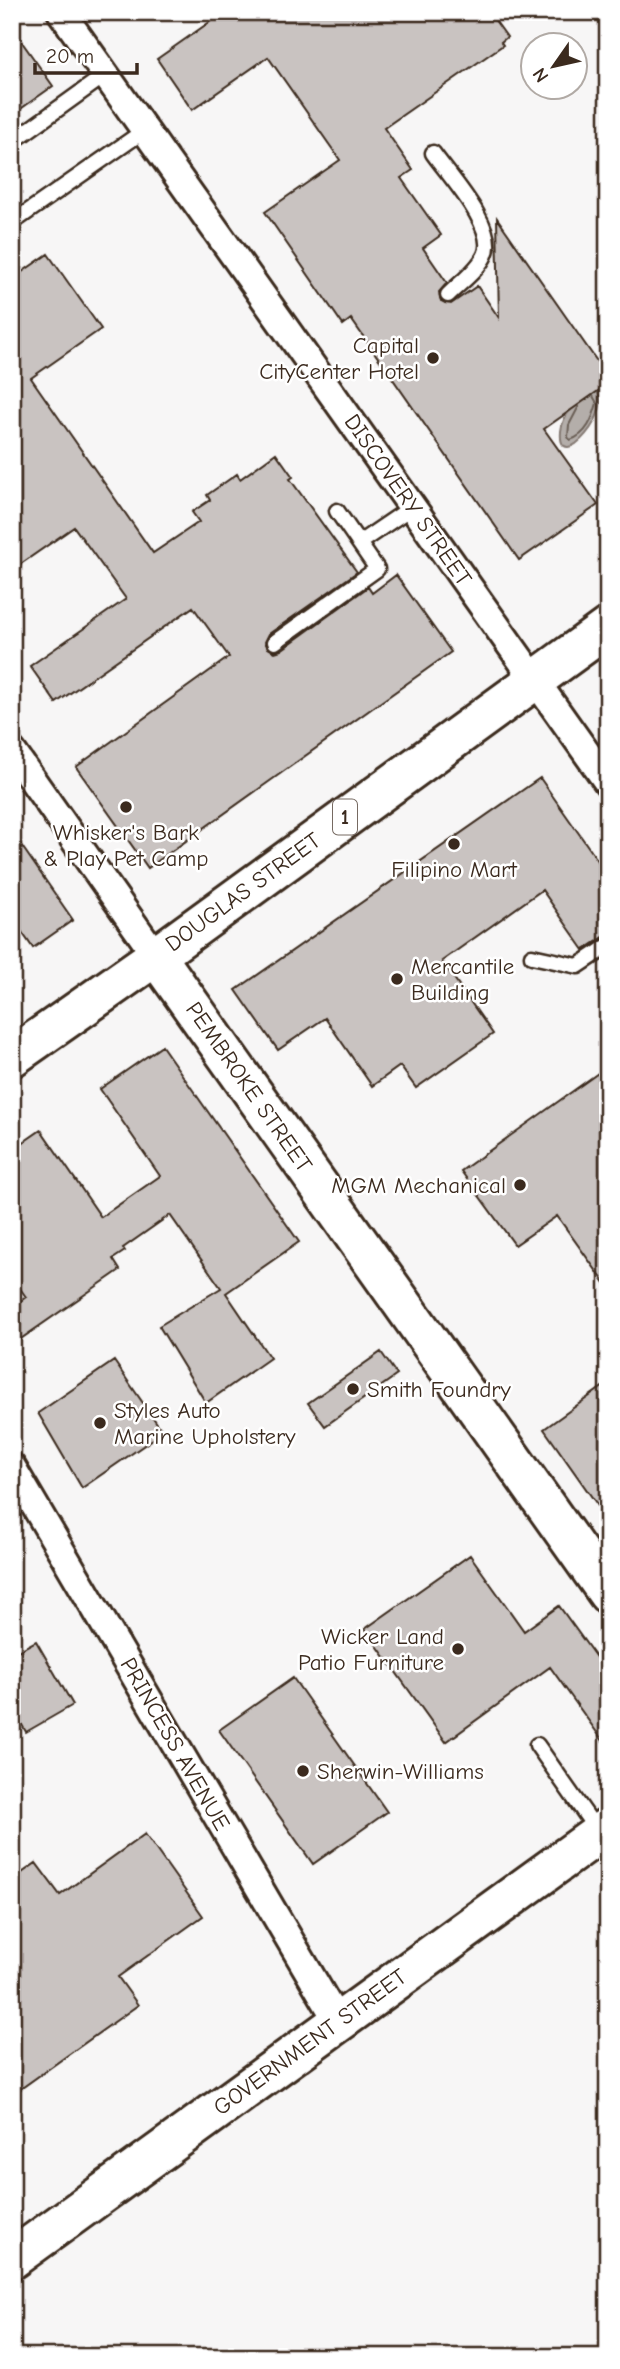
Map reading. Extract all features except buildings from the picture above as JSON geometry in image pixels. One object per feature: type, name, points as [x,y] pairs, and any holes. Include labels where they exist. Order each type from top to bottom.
[{"type":"main road","name":"DOUGLAS STREET","points":[[12,1057],[156,956],[534,678],[608,627]]},
{"type":"main road","name":"PEMBROKE STREET","points":[[156,956],[608,1594]]},
{"type":"main road","name":"GOVERNMENT STREET","points":[[12,2259],[603,1830]]},
{"type":"street","name":"DISCOVERY STREET","points":[[61,12],[608,783]]},
{"type":"street","name":"PEMBROKE STREET","points":[[12,751],[156,956]]},
{"type":"street","name":"PRINCESS AVENUE","points":[[12,1467],[338,2022]]},
{"type":"lane","points":[[12,142],[105,75]]},
{"type":"lane","points":[[12,215],[16,220],[145,130]]},
{"type":"lane","points":[[433,153],[484,223],[488,238],[487,252],[482,262],[448,295]]},
{"type":"lane","points":[[359,543],[412,507]]},
{"type":"lane","points":[[275,642],[377,569],[337,511]]},
{"type":"lane","points":[[532,956],[578,966],[608,946]]},
{"type":"lane","points":[[537,1745],[603,1830]]},
{"type":"water","points":[[594,389],[600,398],[594,422],[577,443],[568,447],[562,444],[561,431],[565,418],[573,407]]},
{"type":"place","name":"Capital CityCenter Hotel","points":[[433,358]]},
{"type":"place","name":"Whisker's Bark & Play Pet Camp","points":[[126,807]]},
{"type":"place","name":"Filipino Mart","points":[[454,844]]},
{"type":"place","name":"Mercantile Building","points":[[397,979]]},
{"type":"place","name":"MGM Mechanical","points":[[520,1185]]},
{"type":"place","name":"Smith Foundry","points":[[353,1389]]},
{"type":"place","name":"Styles Auto Marine Upholstery","points":[[100,1423]]},
{"type":"place","name":"Wicker Land Patio Furniture","points":[[458,1649]]},
{"type":"place","name":"Sherwin-Williams","points":[[303,1771]]}]
